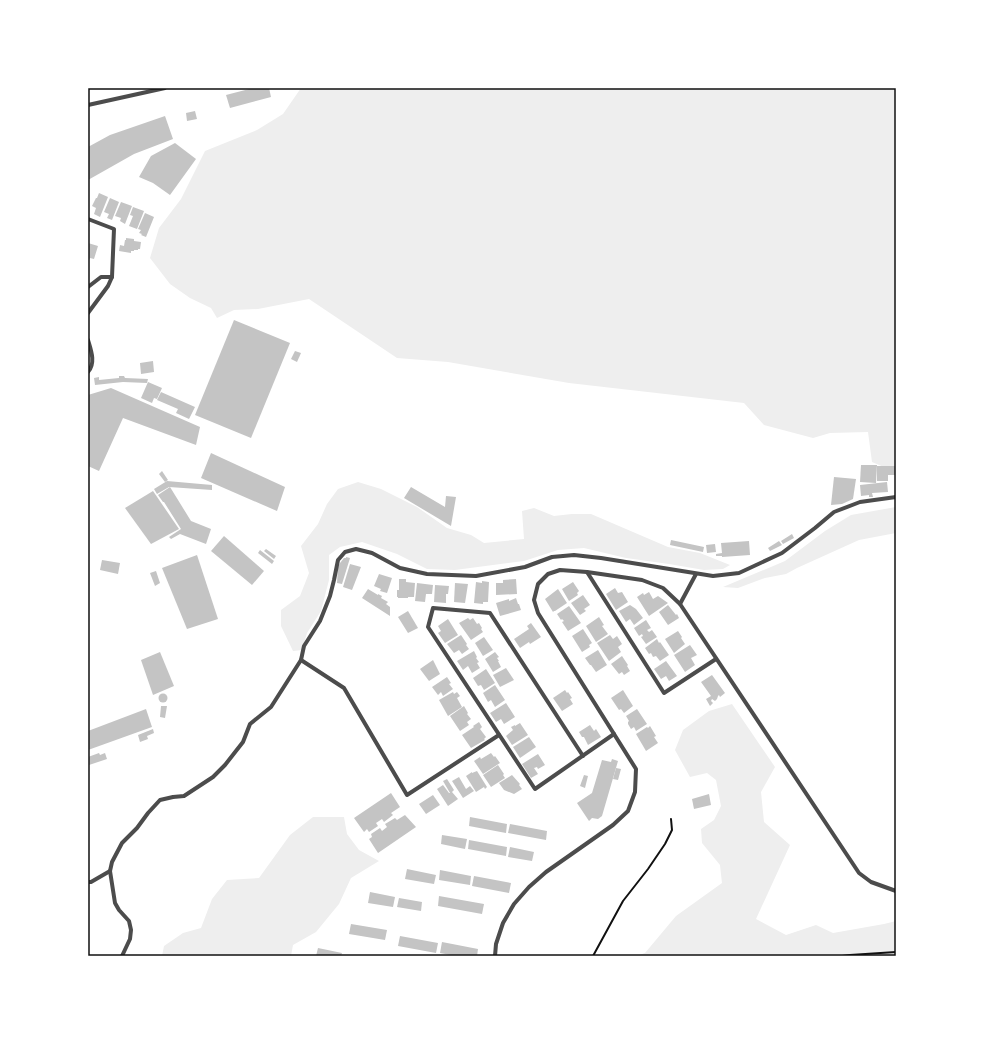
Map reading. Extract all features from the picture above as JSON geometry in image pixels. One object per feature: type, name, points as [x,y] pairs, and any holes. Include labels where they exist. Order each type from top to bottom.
[{"type":"street","points":[[88,105],[165,88]]},
{"type":"street","points":[[88,219],[114,229],[112,277],[108,286],[88,313]]},
{"type":"street","points":[[88,287],[101,277],[112,277]]},
{"type":"street","points":[[88,340],[93,359],[88,372]]},
{"type":"street","points":[[122,956],[130,939],[131,930],[129,921],[115,903],[110,871],[112,862],[122,843],[137,828],[160,800],[184,796],[212,777],[225,765],[243,742],[250,724],[271,707],[301,660],[304,646],[320,621],[330,596],[338,560],[345,552],[356,549],[372,553],[400,568],[427,574],[476,576],[525,567],[552,557],[574,555],[713,576],[740,574],[782,553],[834,512],[860,502],[896,497]]},
{"type":"street","points":[[495,956],[496,944],[503,923],[514,904],[529,886],[546,872],[613,825],[628,811],[635,792],[636,769],[538,613],[534,600],[538,584],[548,574],[560,570],[587,572],[642,580],[663,588],[680,604],[859,873],[871,882],[896,891]]},
{"type":"street","points":[[587,572],[664,693],[716,659]]},
{"type":"street","points":[[680,604],[696,574]]},
{"type":"street","points":[[583,756],[490,613],[433,608],[428,626],[535,789],[583,756],[614,734]]},
{"type":"street","points":[[301,660],[344,688],[407,795],[499,735]]},
{"type":"street","points":[[88,882],[110,871]]},
{"type":"path","points":[[593,956],[622,901],[648,869],[665,844],[672,830],[671,819]]},
{"type":"path","points":[[842,956],[896,952]]},
{"type":"shaded area","points":[[301,88],[896,88],[896,470],[891,470],[872,462],[868,432],[830,433],[813,438],[764,425],[744,403],[569,383],[448,362],[397,358],[309,299],[258,309],[234,310],[217,318],[211,308],[190,298],[170,284],[150,258],[159,228],[181,199],[205,151],[257,130],[283,114]]},
{"type":"shaded area","points":[[358,482],[381,489],[417,507],[447,528],[471,535],[484,543],[524,539],[522,511],[534,508],[554,516],[591,514],[668,547],[700,553],[730,565],[723,569],[704,570],[626,558],[584,548],[558,550],[524,561],[455,570],[427,569],[397,554],[362,542],[340,547],[329,555],[329,580],[321,611],[307,633],[302,650],[293,651],[281,626],[281,610],[300,596],[309,573],[301,546],[318,524],[327,504],[338,489]]},
{"type":"shaded area","points":[[896,507],[896,533],[859,540],[786,574],[765,578],[738,588],[723,587],[785,561],[825,531],[851,515]]},
{"type":"shaded area","points":[[732,704],[775,767],[761,792],[764,822],[790,845],[756,919],[786,935],[816,925],[833,933],[896,921],[896,956],[636,956],[645,953],[676,916],[722,883],[720,865],[702,843],[701,829],[714,820],[721,806],[716,780],[707,773],[690,777],[675,750],[683,730],[709,711]]},
{"type":"shaded area","points":[[313,817],[344,817],[347,834],[359,850],[379,861],[351,878],[339,904],[316,932],[293,945],[291,956],[162,956],[164,946],[183,933],[201,928],[212,899],[227,880],[259,878],[290,835]]},
{"type":"building","points":[[253,88],[269,88],[271,97],[230,108],[226,95]]},
{"type":"building","points":[[195,111],[197,119],[187,121],[186,113]]},
{"type":"building","points":[[165,116],[173,139],[134,154],[88,180],[88,147],[110,135]]},
{"type":"building","points":[[175,143],[196,159],[170,195],[153,183],[139,177],[151,156]]},
{"type":"building","points":[[99,193],[108,197],[100,217],[94,214],[96,208],[92,206]]},
{"type":"building","points":[[110,198],[119,202],[112,220],[107,218],[109,214],[104,212]]},
{"type":"building","points":[[121,202],[132,206],[125,224],[120,221],[121,218],[115,216]]},
{"type":"building","points":[[133,207],[144,211],[137,229],[129,226],[133,216],[130,215]]},
{"type":"building","points":[[145,213],[154,217],[146,237],[139,233],[141,230],[138,229]]},
{"type":"building","points":[[126,238],[141,242],[140,249],[131,251],[131,253],[119,251],[120,245],[124,246]]},
{"type":"building","points":[[88,243],[98,246],[94,259],[90,258],[88,262]]},
{"type":"building","points":[[234,320],[290,343],[251,438],[195,415]]},
{"type":"building","points":[[295,351],[301,353],[297,362],[291,359]]},
{"type":"building","points":[[153,361],[154,372],[141,374],[140,363]]},
{"type":"building","points":[[119,376],[124,376],[125,378],[148,379],[147,383],[123,382],[95,385],[94,378],[99,377],[99,380],[119,378]]},
{"type":"building","points":[[148,382],[162,388],[157,399],[154,398],[152,403],[141,398]]},
{"type":"building","points":[[111,388],[200,427],[196,445],[123,418],[99,471],[88,466],[88,395]]},
{"type":"building","points":[[161,392],[195,407],[189,419],[176,413],[178,409],[157,400]]},
{"type":"building","points":[[211,453],[285,487],[277,511],[201,478]]},
{"type":"building","points":[[861,465],[877,465],[876,483],[860,482]]},
{"type":"building","points":[[877,466],[896,466],[896,475],[888,475],[888,481],[877,481]]},
{"type":"building","points":[[162,471],[168,480],[165,482],[159,474]]},
{"type":"building","points":[[834,477],[856,479],[853,499],[842,504],[831,505]]},
{"type":"building","points":[[167,481],[212,485],[212,490],[169,487],[157,494],[154,489]]},
{"type":"building","points":[[887,482],[888,492],[872,493],[873,497],[869,497],[869,495],[861,496],[860,485]]},
{"type":"building","points":[[170,487],[191,521],[211,529],[206,544],[180,534],[171,539],[169,537],[181,529],[158,495]]},
{"type":"building","points":[[411,487],[445,507],[446,496],[456,497],[451,526],[404,498]]},
{"type":"building","points":[[153,491],[179,529],[151,544],[125,508]]},
{"type":"building","points":[[792,534],[794,538],[783,544],[781,541]]},
{"type":"building","points":[[224,536],[264,571],[252,585],[211,551]]},
{"type":"building","points":[[671,540],[704,547],[703,552],[670,545]]},
{"type":"building","points":[[749,541],[750,555],[716,556],[716,554],[722,553],[721,543]]},
{"type":"building","points":[[779,541],[782,545],[770,551],[768,548]]},
{"type":"building","points":[[715,544],[716,552],[707,553],[706,545]]},
{"type":"building","points":[[266,549],[276,556],[274,559],[264,551]]},
{"type":"building","points":[[260,550],[274,561],[272,564],[258,553]]},
{"type":"building","points":[[197,555],[218,619],[187,629],[162,568]]},
{"type":"building","points":[[346,557],[350,558],[342,584],[337,583],[338,567]]},
{"type":"building","points":[[102,560],[120,563],[118,574],[100,570]]},
{"type":"building","points":[[350,564],[361,567],[352,590],[343,587]]},
{"type":"building","points":[[156,571],[160,583],[155,586],[150,573]]},
{"type":"building","points":[[379,574],[392,578],[387,593],[380,591],[381,589],[374,586]]},
{"type":"building","points":[[399,579],[406,579],[406,582],[415,583],[414,597],[397,597],[397,590],[399,590]]},
{"type":"building","points":[[516,579],[517,594],[496,595],[496,583],[503,583],[503,580]]},
{"type":"building","points":[[482,581],[489,582],[488,602],[483,602],[483,604],[474,603],[476,582],[482,583]]},
{"type":"building","points":[[573,582],[579,591],[577,593],[578,595],[569,601],[562,589]]},
{"type":"building","points":[[417,583],[433,585],[432,594],[426,594],[425,602],[415,601]]},
{"type":"building","points":[[455,583],[468,584],[465,603],[454,602]]},
{"type":"building","points":[[435,585],[449,586],[448,594],[446,594],[446,603],[434,602]]},
{"type":"building","points":[[615,588],[618,593],[622,592],[628,602],[616,610],[606,594]]},
{"type":"building","points":[[368,589],[382,596],[381,598],[388,602],[386,604],[390,607],[390,616],[362,598]]},
{"type":"building","points":[[558,589],[567,603],[553,612],[545,599]]},
{"type":"building","points":[[649,592],[653,599],[658,596],[668,603],[649,616],[637,597],[643,593],[644,595]]},
{"type":"building","points":[[583,595],[590,605],[584,609],[586,611],[580,615],[571,603]]},
{"type":"building","points":[[516,598],[521,610],[500,616],[496,603],[509,599],[509,601]]},
{"type":"building","points":[[630,605],[636,609],[643,618],[634,625],[630,619],[626,622],[619,611]]},
{"type":"building","points":[[668,605],[679,618],[668,625],[659,612]]},
{"type":"building","points":[[569,606],[581,623],[568,631],[562,622],[564,621],[562,619],[561,620],[557,614]]},
{"type":"building","points":[[408,611],[418,628],[408,633],[398,617]]},
{"type":"building","points":[[599,617],[604,625],[602,626],[608,634],[596,642],[586,626]]},
{"type":"building","points":[[468,618],[470,620],[473,618],[477,624],[479,623],[483,632],[471,640],[459,623]]},
{"type":"building","points":[[448,619],[458,635],[445,643],[438,633],[441,631],[438,626]]},
{"type":"building","points":[[646,620],[651,628],[647,630],[649,632],[652,630],[657,637],[646,644],[641,637],[643,636],[642,634],[639,636],[634,628]]},
{"type":"building","points":[[531,623],[541,637],[520,648],[514,639],[529,629],[527,626]]},
{"type":"building","points":[[583,629],[592,643],[589,645],[590,647],[582,652],[572,636]]},
{"type":"building","points":[[678,631],[685,644],[674,653],[665,639]]},
{"type":"building","points":[[461,635],[469,649],[462,654],[459,650],[454,653],[447,644]]},
{"type":"building","points":[[610,635],[613,639],[617,636],[622,644],[618,647],[621,652],[609,661],[597,643]]},
{"type":"building","points":[[484,637],[493,650],[483,656],[475,643]]},
{"type":"building","points":[[657,639],[669,655],[660,661],[656,656],[653,657],[651,653],[649,654],[645,648]]},
{"type":"building","points":[[690,645],[697,655],[691,658],[695,665],[685,672],[674,655]]},
{"type":"building","points":[[598,650],[607,665],[596,672],[585,658]]},
{"type":"building","points":[[474,651],[480,668],[472,673],[468,666],[463,670],[457,661]]},
{"type":"building","points":[[160,652],[174,686],[153,695],[141,660]]},
{"type":"building","points":[[495,652],[499,657],[497,658],[501,667],[493,672],[485,659]]},
{"type":"building","points":[[622,656],[630,671],[624,675],[622,672],[619,674],[611,664]]},
{"type":"building","points":[[433,660],[440,674],[429,681],[420,669]]},
{"type":"building","points":[[666,661],[677,676],[669,681],[666,676],[661,679],[654,669]]},
{"type":"building","points":[[506,668],[514,680],[500,687],[493,675]]},
{"type":"building","points":[[486,669],[495,683],[484,690],[481,685],[478,686],[473,678]]},
{"type":"building","points":[[712,675],[725,693],[720,697],[719,695],[715,701],[712,699],[711,701],[713,703],[710,706],[706,699],[711,696],[701,682]]},
{"type":"building","points":[[447,677],[451,683],[449,684],[453,689],[443,696],[441,692],[438,695],[432,687]]},
{"type":"building","points":[[495,685],[505,700],[495,707],[491,700],[488,702],[483,693]]},
{"type":"building","points":[[565,690],[572,698],[570,699],[573,704],[562,711],[553,698]]},
{"type":"building","points":[[623,690],[633,706],[624,713],[621,709],[619,710],[611,698]]},
{"type":"building","points":[[453,692],[454,694],[457,692],[460,696],[457,698],[462,707],[448,716],[439,700]]},
{"type":"building","points":[[163,693],[168,698],[163,703],[158,698]]},
{"type":"building","points":[[506,703],[515,717],[504,724],[501,719],[496,722],[490,713]]},
{"type":"building","points":[[161,706],[167,706],[165,718],[160,717]]},
{"type":"building","points":[[464,706],[471,719],[467,722],[469,725],[460,731],[450,716]]},
{"type":"building","points":[[146,709],[152,727],[88,750],[88,731]]},
{"type":"building","points":[[637,709],[647,724],[636,731],[634,727],[631,729],[626,716]]},
{"type":"building","points":[[479,722],[482,727],[480,729],[486,737],[484,739],[485,740],[471,748],[462,735]]},
{"type":"building","points":[[520,723],[528,735],[512,745],[506,736],[513,730],[511,727]]},
{"type":"building","points":[[590,725],[594,731],[596,729],[601,737],[588,745],[584,737],[582,737],[579,732]]},
{"type":"building","points":[[650,726],[658,743],[646,751],[636,734]]},
{"type":"building","points":[[153,729],[154,733],[147,736],[148,739],[140,742],[138,735]]},
{"type":"building","points":[[529,737],[536,747],[520,758],[513,747]]},
{"type":"building","points":[[99,753],[100,755],[105,753],[107,759],[89,765],[88,757]]},
{"type":"building","points":[[491,753],[500,763],[483,774],[474,761]]},
{"type":"building","points":[[538,754],[545,765],[538,769],[537,767],[534,768],[538,774],[531,778],[522,764]]},
{"type":"building","points":[[612,759],[618,761],[602,816],[598,819],[592,818],[589,821],[577,803],[592,793],[602,760],[611,762]]},
{"type":"building","points":[[498,765],[505,778],[491,787],[483,775]]},
{"type":"building","points":[[616,768],[621,769],[618,780],[613,779]]},
{"type":"building","points":[[477,771],[487,787],[485,789],[484,787],[476,792],[466,776]]},
{"type":"building","points":[[512,775],[520,784],[519,785],[522,789],[514,794],[504,790],[499,783]]},
{"type":"building","points":[[584,775],[588,776],[585,788],[580,786]]},
{"type":"building","points":[[459,777],[466,789],[470,786],[474,791],[463,798],[452,781]]},
{"type":"building","points":[[447,779],[454,790],[452,792],[458,799],[448,806],[437,789],[443,785],[450,793],[443,781]]},
{"type":"building","points":[[391,793],[400,807],[391,813],[393,815],[384,822],[382,819],[376,823],[378,826],[369,832],[367,829],[364,832],[354,818]]},
{"type":"building","points":[[709,794],[711,805],[694,809],[692,799]]},
{"type":"building","points":[[433,795],[440,805],[426,814],[419,804]]},
{"type":"building","points":[[405,815],[416,827],[378,853],[369,839],[372,837],[371,834],[380,828],[382,831],[387,827],[385,824],[395,818],[397,820]]},
{"type":"building","points":[[470,817],[507,824],[506,833],[469,826]]},
{"type":"building","points":[[510,824],[547,831],[546,840],[508,833]]},
{"type":"building","points":[[442,835],[467,839],[465,849],[441,844]]},
{"type":"building","points":[[469,840],[507,847],[506,856],[468,849]]},
{"type":"building","points":[[510,847],[534,852],[532,861],[508,857]]},
{"type":"building","points":[[407,869],[436,875],[434,884],[405,879]]},
{"type":"building","points":[[440,870],[471,876],[470,885],[439,880]]},
{"type":"building","points":[[474,876],[511,883],[509,893],[472,886]]},
{"type":"building","points":[[370,892],[395,897],[393,907],[368,903]]},
{"type":"building","points":[[439,896],[484,904],[482,914],[438,906]]},
{"type":"building","points":[[399,898],[422,902],[421,911],[397,907]]},
{"type":"building","points":[[351,924],[387,930],[385,940],[349,934]]},
{"type":"building","points":[[400,936],[438,943],[436,953],[398,946]]},
{"type":"building","points":[[442,942],[478,949],[477,956],[456,956],[440,953]]},
{"type":"building","points":[[318,948],[342,953],[341,956],[316,956]]}]
